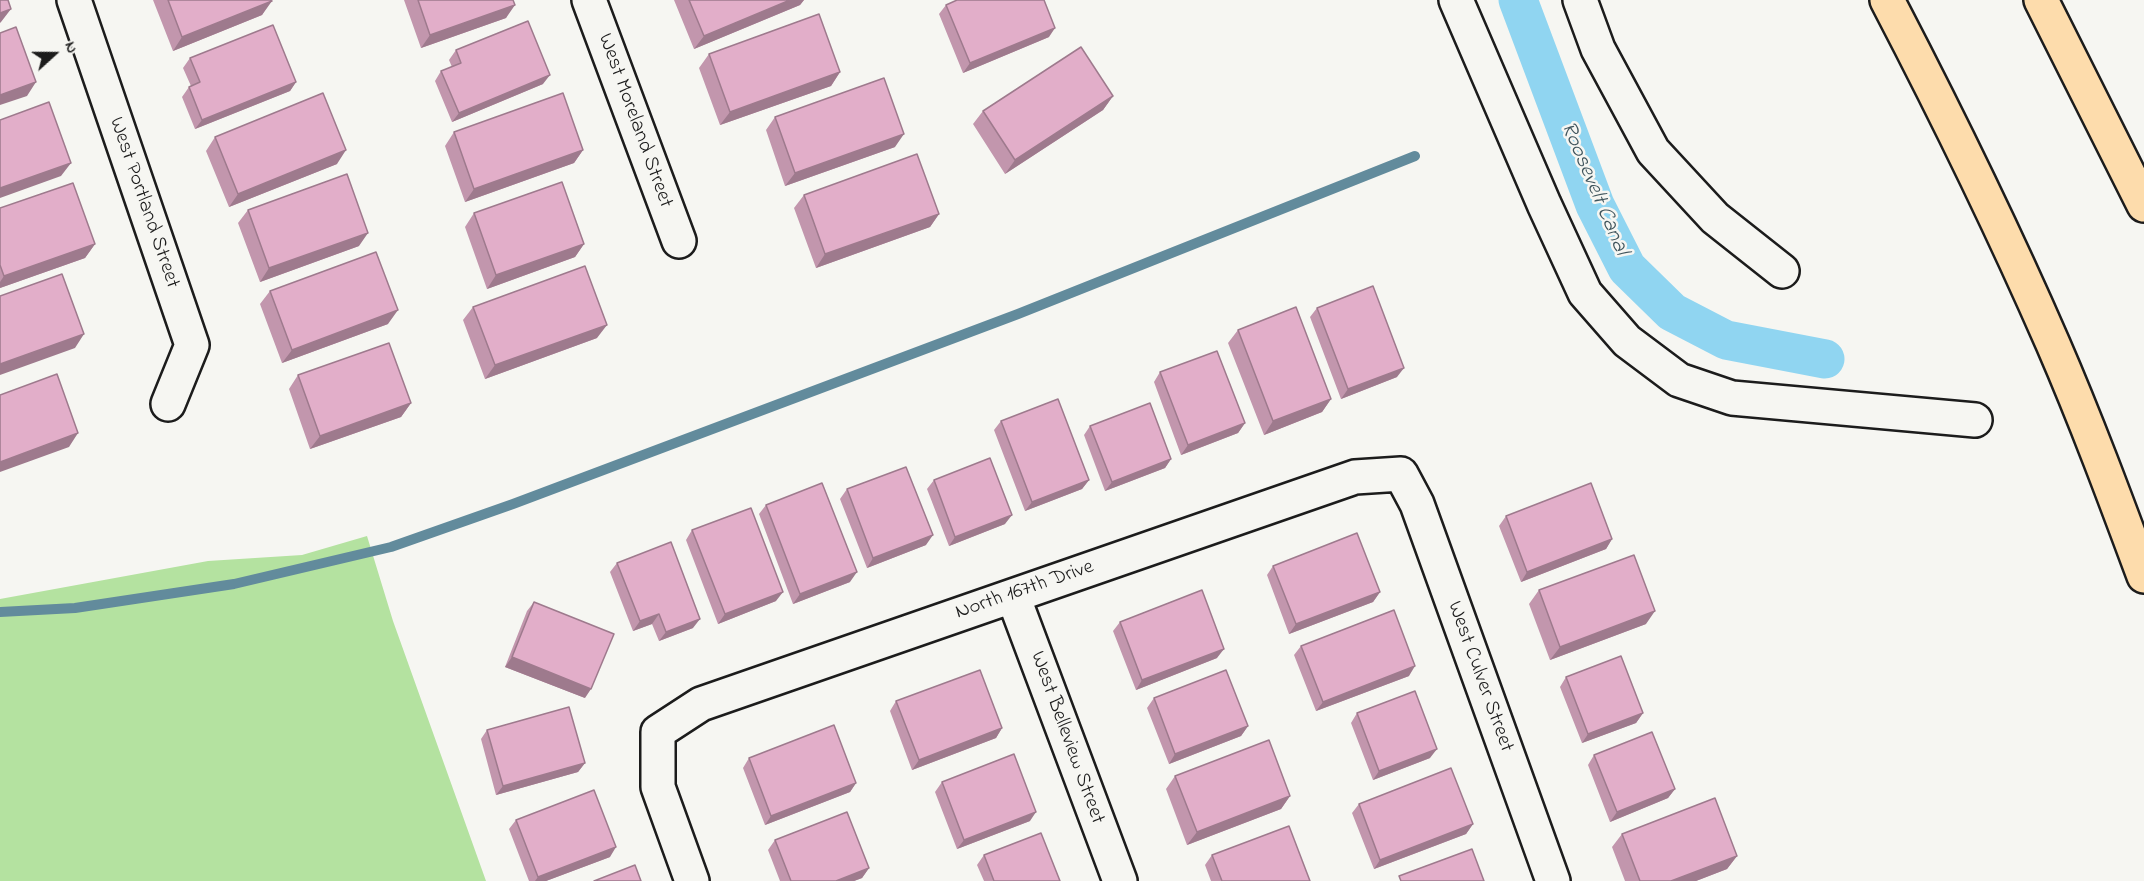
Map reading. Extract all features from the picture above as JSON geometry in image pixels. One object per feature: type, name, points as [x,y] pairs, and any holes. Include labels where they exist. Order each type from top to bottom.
[{"type":"main road","points":[[1887,0],[1974,171],[2054,345],[2140,566]]},
{"type":"main road","points":[[2041,0],[2144,206]]},
{"type":"street","name":"West Portland Street","points":[[74,0],[192,345],[168,404]]},
{"type":"street","name":"West Moreland Street","points":[[589,0],[679,241]]},
{"type":"street","points":[[1456,0],[1585,293],[1627,341],[1679,380],[1732,398],[1976,420]]},
{"type":"street","points":[[1580,0],[1598,49],[1653,151],[1715,218],[1782,271]]},
{"type":"street","name":"North 167th Drive","points":[[692,881],[658,787],[658,732],[701,704],[1355,477],[1401,474]]},
{"type":"street","name":"West Culver Street","points":[[1401,474],[1417,504],[1553,881]]},
{"type":"street","name":"West Belleview Street","points":[[1013,596],[1120,881]]},
{"type":"green space","points":[[367,536],[393,621],[486,881],[0,881],[0,599],[208,561],[302,555]]},
{"type":"building","points":[[0,0],[8,0],[11,9],[0,13]]},
{"type":"building","points":[[168,0],[271,0],[272,1],[182,37]]},
{"type":"building","points":[[418,0],[513,0],[515,5],[430,35]]},
{"type":"building","points":[[689,0],[790,0],[704,36]]},
{"type":"building","points":[[957,0],[1044,0],[1055,28],[970,63],[946,5]]},
{"type":"building","points":[[819,14],[840,72],[730,112],[709,54]]},
{"type":"building","points":[[528,21],[550,75],[459,113],[441,71],[461,63],[456,50]]},
{"type":"building","points":[[273,25],[296,82],[202,120],[189,87],[200,82],[190,58]]},
{"type":"building","points":[[16,27],[36,82],[0,95],[0,33]]},
{"type":"building","points":[[1081,47],[1113,96],[1015,160],[983,111]]},
{"type":"building","points":[[884,78],[904,134],[795,173],[775,117]]},
{"type":"building","points":[[323,93],[346,150],[238,194],[215,137]]},
{"type":"building","points":[[563,93],[583,150],[474,189],[454,132]]},
{"type":"building","points":[[49,102],[71,163],[0,188],[0,120]]},
{"type":"building","points":[[917,154],[939,214],[825,254],[804,195]]},
{"type":"building","points":[[347,174],[368,233],[269,268],[248,210]]},
{"type":"building","points":[[562,182],[584,244],[496,275],[474,213]]},
{"type":"building","points":[[73,183],[95,244],[4,276],[0,265],[0,208]]},
{"type":"building","points":[[376,252],[398,310],[292,350],[270,291]]},
{"type":"building","points":[[585,266],[607,325],[495,365],[473,307]]},
{"type":"building","points":[[62,274],[84,334],[0,364],[0,296]]},
{"type":"building","points":[[1373,286],[1404,368],[1348,389],[1317,308]]},
{"type":"building","points":[[1296,307],[1331,399],[1273,421],[1238,330]]},
{"type":"building","points":[[389,343],[411,403],[320,436],[298,375]]},
{"type":"building","points":[[1217,351],[1245,423],[1188,445],[1160,372]]},
{"type":"building","points":[[57,374],[78,433],[0,462],[0,395]]},
{"type":"building","points":[[1058,399],[1089,480],[1032,502],[1001,421]]},
{"type":"building","points":[[1150,403],[1171,459],[1112,482],[1090,426]]},
{"type":"building","points":[[990,458],[1012,515],[955,537],[934,480]]},
{"type":"building","points":[[906,467],[933,535],[873,558],[847,489]]},
{"type":"building","points":[[822,483],[857,572],[800,594],[766,505]]},
{"type":"building","points":[[1591,483],[1612,539],[1527,572],[1506,516]]},
{"type":"building","points":[[751,508],[783,592],[725,614],[692,530]]},
{"type":"building","points":[[1357,533],[1380,592],[1296,624],[1273,566]]},
{"type":"building","points":[[671,542],[700,619],[666,632],[659,614],[640,621],[617,563]]},
{"type":"building","points":[[1634,555],[1655,611],[1560,647],[1539,590]]},
{"type":"building","points":[[1202,590],[1224,649],[1142,680],[1120,622]]},
{"type":"building","points":[[534,602],[614,634],[591,689],[512,657]]},
{"type":"building","points":[[1394,610],[1415,666],[1323,702],[1301,646]]},
{"type":"building","points":[[1621,656],[1643,713],[1588,734],[1566,677]]},
{"type":"building","points":[[980,670],[1002,728],[919,760],[896,701]]},
{"type":"building","points":[[1226,670],[1248,726],[1175,754],[1154,698]]},
{"type":"building","points":[[1415,691],[1437,749],[1379,771],[1357,713]]},
{"type":"building","points":[[569,707],[585,763],[503,786],[487,730]]},
{"type":"building","points":[[834,725],[856,783],[771,816],[749,758]]},
{"type":"building","points":[[1652,732],[1675,789],[1617,812],[1594,755]]},
{"type":"building","points":[[1269,740],[1290,796],[1197,832],[1175,776]]},
{"type":"building","points":[[1014,754],[1036,812],[964,840],[942,782]]},
{"type":"building","points":[[1451,768],[1473,824],[1380,860],[1359,804]]},
{"type":"building","points":[[594,790],[616,847],[538,877],[516,820]]},
{"type":"building","points":[[1715,798],[1737,856],[1671,881],[1640,881],[1622,834]]},
{"type":"building","points":[[847,812],[869,868],[836,881],[791,881],[775,840]]},
{"type":"building","points":[[1289,826],[1310,881],[1222,881],[1212,855]]},
{"type":"building","points":[[1041,833],[1060,881],[994,881],[984,855]]},
{"type":"building","points":[[1472,849],[1484,881],[1401,881],[1399,876]]},
{"type":"building","points":[[635,865],[641,881],[594,881]]},
{"type":"waterway","name":"Roosevelt Canal","points":[[1518,0],[1595,205],[1627,268],[1672,312],[1726,340],[1825,359]]},
{"type":"waterway","points":[[0,612],[75,608],[234,584],[391,547],[513,504],[1018,314],[1415,156]]}]
